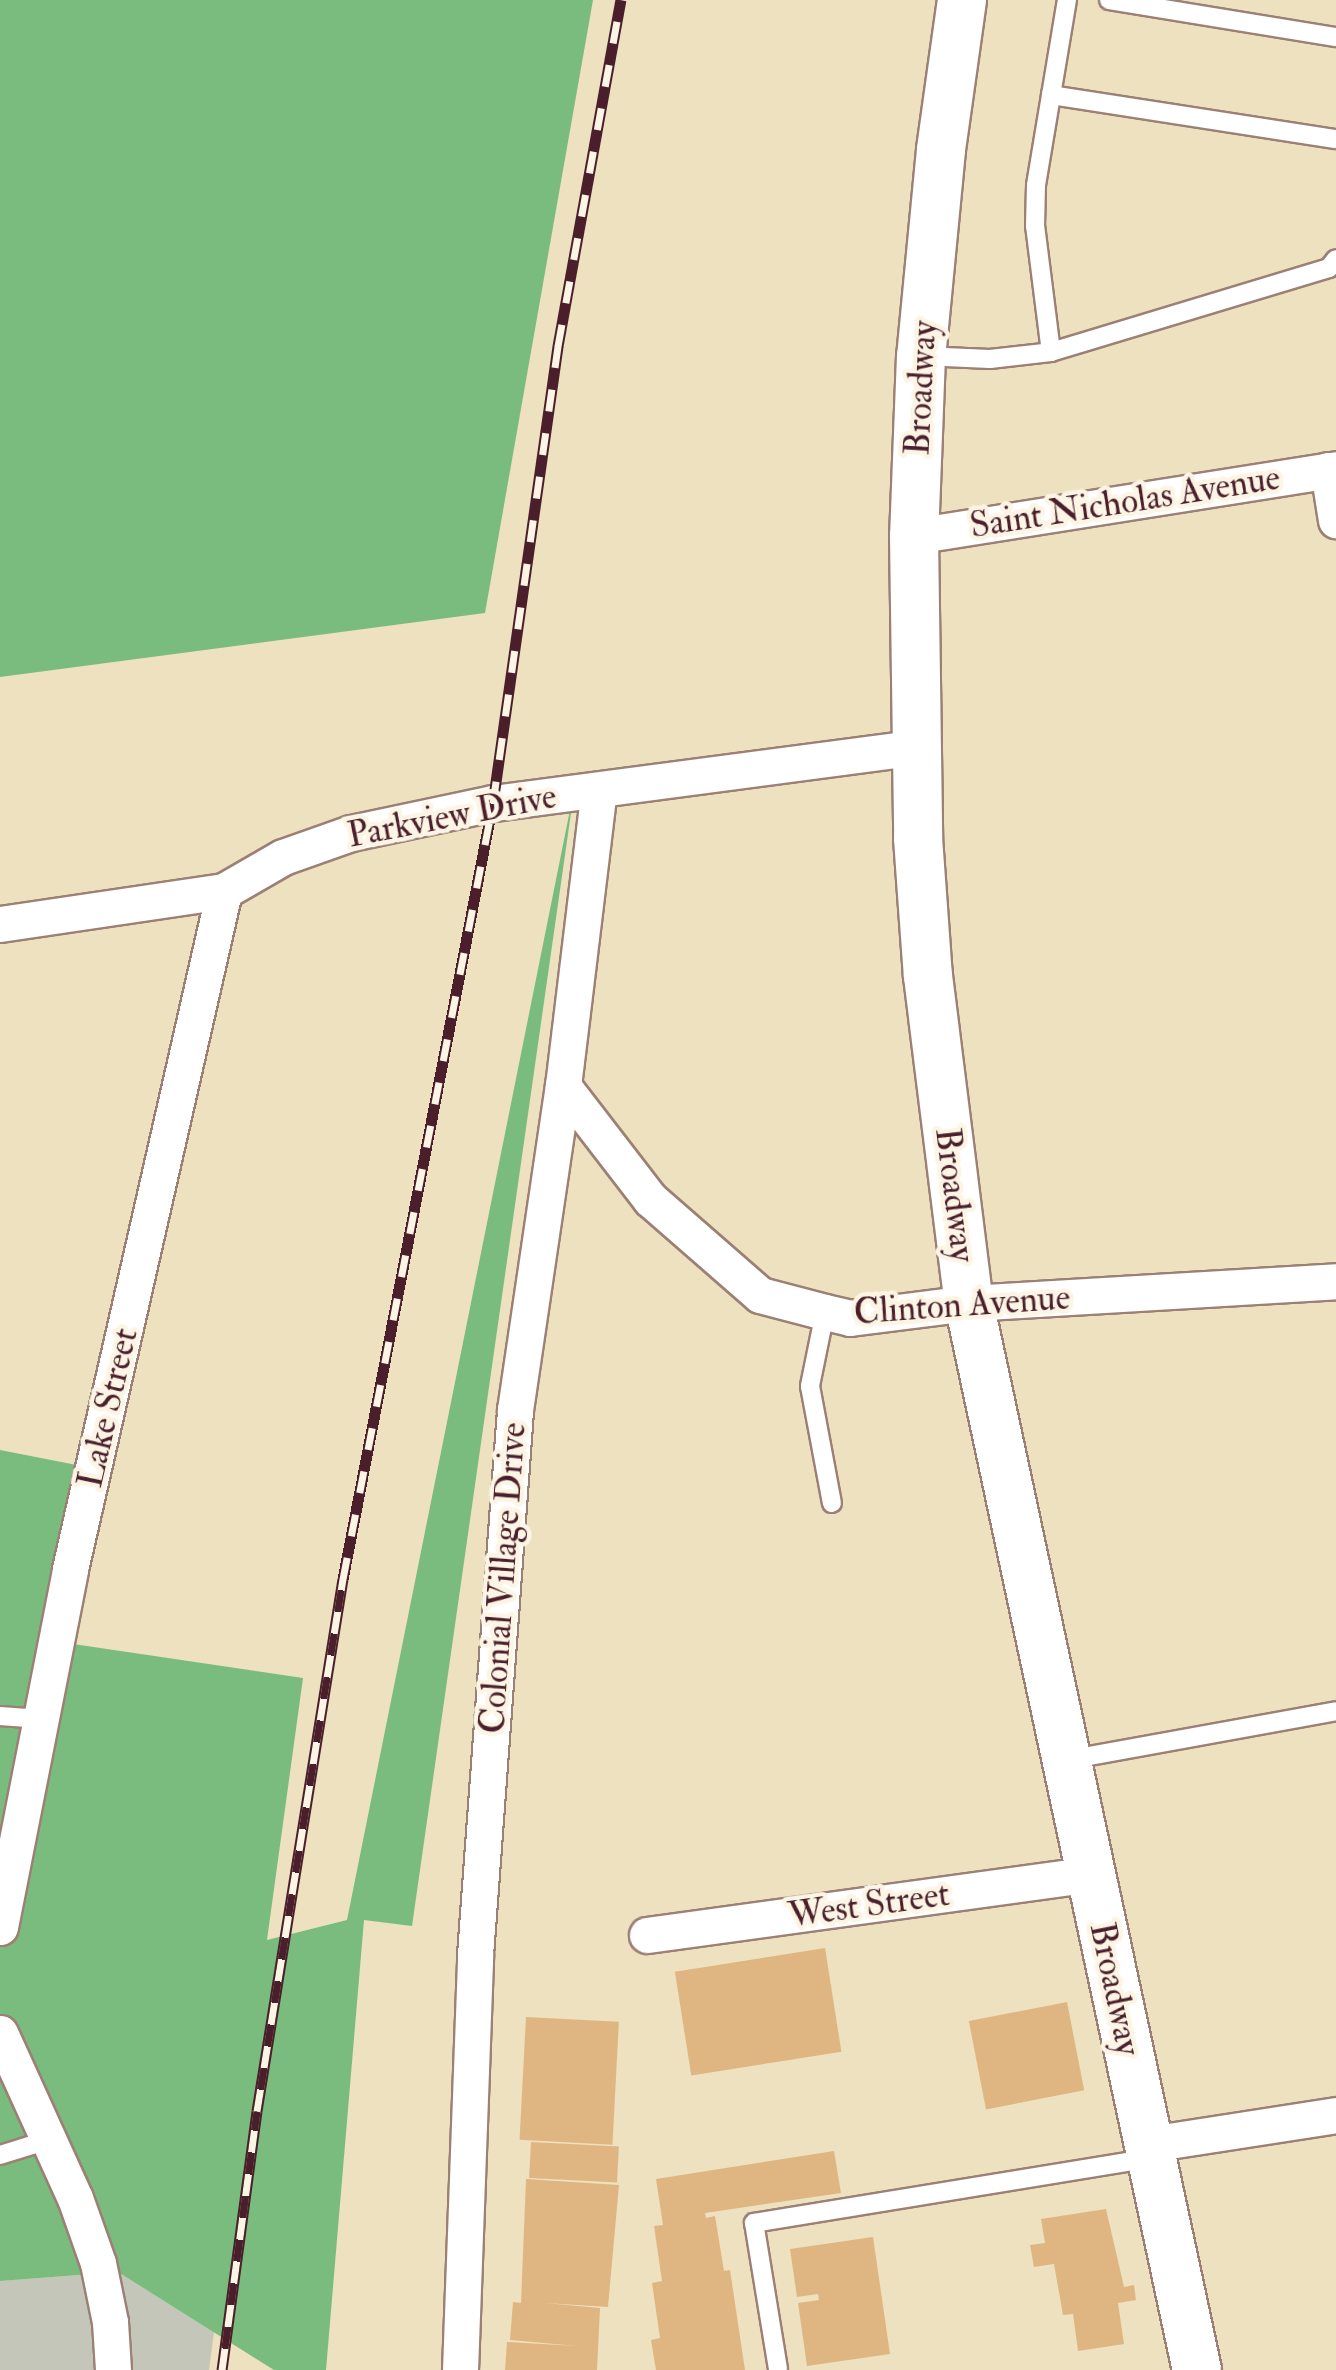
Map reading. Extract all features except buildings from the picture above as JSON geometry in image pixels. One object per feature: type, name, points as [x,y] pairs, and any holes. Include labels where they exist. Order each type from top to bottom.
[{"type":"street","name":"Broadway","points":[[962,0],[940,150],[921,356],[914,536],[916,747],[928,976],[969,1303],[1197,2370]]},
{"type":"street","name":"Saint Nicholas Avenue","points":[[914,536],[1332,469]]},
{"type":"street","points":[[1332,469],[1336,520]]},
{"type":"street","name":"Parkview Drive","points":[[0,924],[224,891],[284,858],[350,833],[493,803],[916,747]]},
{"type":"street","name":"Colonial Village Drive","points":[[460,2370],[475,1955],[515,1410],[562,1086],[599,790]]},
{"type":"street","name":"Lake Street","points":[[0,1927],[70,1569],[224,891]]},
{"type":"street","name":"Clinton Avenue","points":[[562,1086],[650,1199],[760,1295],[825,1312],[850,1318],[969,1303],[1336,1281]]},
{"type":"street","name":"West Street","points":[[647,1935],[1090,1874]]},
{"type":"street","points":[[0,2033],[98,2262],[110,2322],[113,2370]]},
{"type":"street","points":[[1150,2151],[1336,2115]]},
{"type":"lane","points":[[1052,352],[1034,226],[1036,186],[1067,0]]},
{"type":"lane","points":[[1109,0],[1336,37]]},
{"type":"lane","points":[[1051,95],[1336,139]]},
{"type":"lane","points":[[921,356],[990,359],[1052,352],[1329,268],[1336,260]]},
{"type":"lane","points":[[825,1312],[810,1386],[832,1503]]},
{"type":"lane","points":[[1066,1760],[1336,1711]]},
{"type":"lane","points":[[0,1716],[41,1719]]},
{"type":"lane","points":[[0,2155],[48,2140]]},
{"type":"lane","points":[[778,2369],[754,2223],[1150,2151]]},
{"type":"shaded area","points":[[118,2272],[214,2332],[209,2370],[0,2370],[0,2281]]},
{"type":"green space","points":[[0,0],[593,0],[485,613],[0,677]]},
{"type":"green space","points":[[575,785],[412,1926],[364,1920],[326,2370],[274,2370],[118,2272],[0,2281],[0,1450],[92,1468],[46,1640],[303,1678],[267,1940],[347,1920]]},
{"type":"railway","points":[[222,2370],[257,2111],[343,1579],[493,803],[558,346],[621,0]]}]
